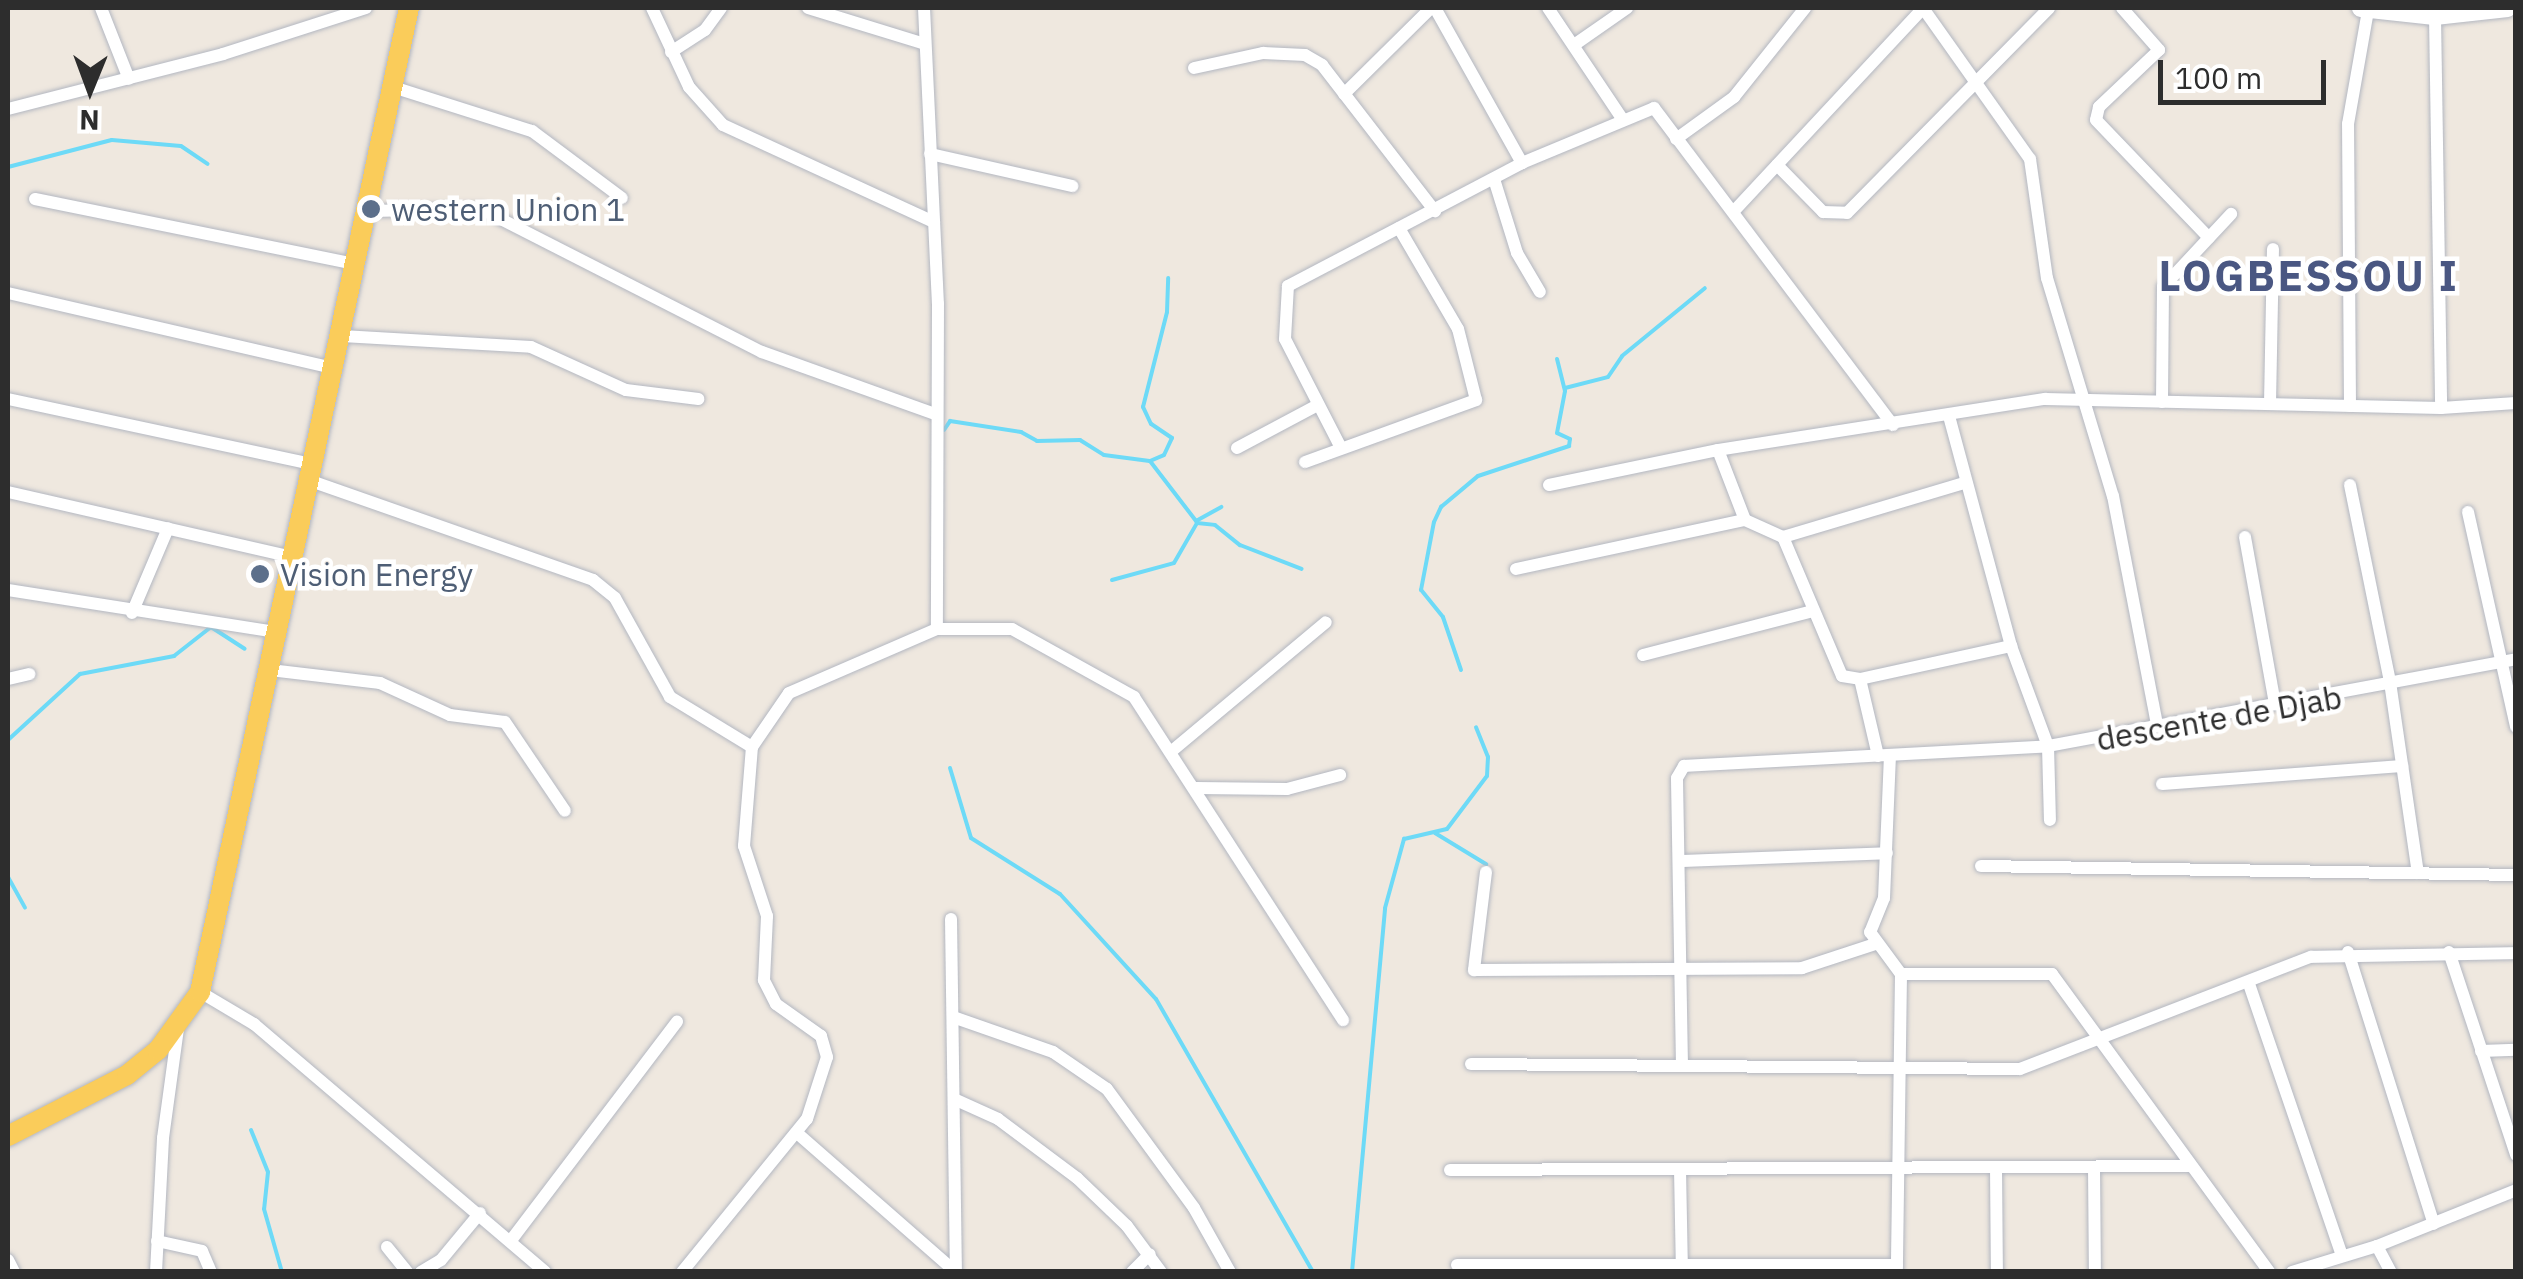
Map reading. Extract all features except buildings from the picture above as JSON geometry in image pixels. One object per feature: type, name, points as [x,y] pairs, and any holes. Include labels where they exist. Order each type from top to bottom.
[{"type":"main road","points":[[10,1130],[110,1088],[158,1050],[200,992],[409,8]]},
{"type":"main road","points":[[2365,9],[2435,16],[2505,8]]},
{"type":"street","points":[[101,8],[129,79]]},
{"type":"street","points":[[8,109],[129,79],[366,8]]},
{"type":"street","points":[[652,8],[671,52],[704,108],[723,125],[934,222]]},
{"type":"street","points":[[671,52],[705,30],[721,8]]},
{"type":"street","points":[[808,8],[924,44]]},
{"type":"street","points":[[924,8],[934,222],[937,629]]},
{"type":"street","points":[[1344,94],[1433,8],[1522,164]]},
{"type":"street","points":[[1548,8],[1623,120]]},
{"type":"street","points":[[1574,46],[1627,8]]},
{"type":"street","points":[[1676,140],[1734,97],[1805,8]]},
{"type":"street","points":[[1777,165],[1823,212],[1847,212],[2049,8]]},
{"type":"street","points":[[2122,8],[2159,50],[2100,107],[2096,120],[2209,238]]},
{"type":"street","points":[[1734,211],[1925,9],[1977,77],[2030,159],[2047,278],[2113,496],[2157,726]]},
{"type":"street","points":[[2350,406],[2348,124],[2365,9]]},
{"type":"street","points":[[2435,16],[2442,408]]},
{"type":"street","points":[[1194,68],[1263,53],[1305,55],[1344,94],[1436,211]]},
{"type":"street","points":[[393,87],[532,132],[622,198]]},
{"type":"street","points":[[1340,446],[1285,339],[1288,286],[1522,164],[1623,120],[1658,110],[1676,140],[1734,211],[1893,425]]},
{"type":"street","points":[[930,154],[1072,186]]},
{"type":"street","points":[[1494,179],[1518,252],[1540,292]]},
{"type":"street","points":[[35,200],[356,264]]},
{"type":"street","points":[[368,211],[481,208],[762,352],[936,414]]},
{"type":"street","points":[[2162,402],[2163,287],[2231,214]]},
{"type":"street","points":[[1305,462],[1340,446],[1476,400],[1458,329],[1400,228]]},
{"type":"street","points":[[2270,404],[2273,250]]},
{"type":"street","points":[[8,293],[334,368]]},
{"type":"street","points":[[342,336],[532,347],[626,390],[698,399]]},
{"type":"street","points":[[8,399],[310,472],[593,580],[614,598],[670,697],[752,748]]},
{"type":"street","points":[[1549,485],[1718,450],[2045,399],[2442,408],[2516,403]]},
{"type":"street","points":[[1238,448],[1318,405]]},
{"type":"street","points":[[1949,416],[1964,483],[2012,646],[2048,747],[2050,820]]},
{"type":"street","points":[[1718,450],[1745,520]]},
{"type":"street","points":[[1516,569],[1745,520],[1782,536],[1964,483]]},
{"type":"street","points":[[2350,485],[2390,684],[2418,873]]},
{"type":"street","points":[[8,492],[292,557]]},
{"type":"street","points":[[2468,512],[2510,660],[2516,728]]},
{"type":"street","points":[[132,612],[168,528]]},
{"type":"street","points":[[1782,536],[1836,668],[1860,679],[2012,646]]},
{"type":"street","points":[[2245,538],[2275,704]]},
{"type":"street","points":[[8,590],[277,632]]},
{"type":"street","points":[[1643,654],[1813,611]]},
{"type":"street","points":[[1173,750],[1326,622]]},
{"type":"street","points":[[682,1272],[797,1134],[816,1100],[827,1046],[776,1004],[764,980],[767,916],[744,846],[752,748],[789,693],[937,629],[989,624],[1040,640],[1134,697],[1173,750],[1343,1020]]},
{"type":"street","points":[[1682,1066],[1682,861],[1677,778],[1684,766],[2048,747],[2510,660]]},
{"type":"street","points":[[270,670],[380,682],[450,715],[505,722],[564,810]]},
{"type":"street","points":[[8,679],[29,674]]},
{"type":"street","points":[[1456,1264],[1897,1268],[1901,974],[1870,932],[1883,907],[1887,853],[1884,756],[1860,679]]},
{"type":"street","name":"descente de Djab","points":[[2048,747],[2390,684]]},
{"type":"street","points":[[2162,784],[2402,766]]},
{"type":"street","points":[[1196,788],[1287,789],[1340,775]]},
{"type":"street","points":[[1682,861],[1887,853]]},
{"type":"street","points":[[1981,866],[2516,875]]},
{"type":"street","points":[[1486,872],[1474,970],[1802,968],[1876,944]]},
{"type":"street","points":[[797,1134],[956,1272],[951,919]]},
{"type":"street","points":[[2348,952],[2434,1224]]},
{"type":"street","points":[[1470,1064],[2020,1070],[2248,984],[2282,964],[2348,952],[2516,953]]},
{"type":"street","points":[[2449,952],[2516,1155]]},
{"type":"street","points":[[1901,974],[2052,974],[2269,1272]]},
{"type":"street","points":[[2248,984],[2342,1255]]},
{"type":"street","points":[[200,992],[254,1024],[512,1239],[544,1272]]},
{"type":"street","points":[[952,1017],[1054,1052],[1107,1089],[1194,1208],[1230,1272]]},
{"type":"street","points":[[156,1272],[162,1138],[180,1020]]},
{"type":"street","points":[[512,1239],[676,1022]]},
{"type":"street","points":[[2482,1051],[2516,1050]]},
{"type":"street","points":[[954,1098],[1028,1138],[1150,1254],[1160,1272]]},
{"type":"street","points":[[1450,1170],[2192,1166]]},
{"type":"street","points":[[1996,1167],[1997,1272]]},
{"type":"street","points":[[2094,1167],[2095,1272]]},
{"type":"street","points":[[1680,1169],[1682,1268]]},
{"type":"street","points":[[2292,1272],[2377,1246],[2516,1190]]},
{"type":"street","points":[[422,1272],[441,1260],[480,1213]]},
{"type":"street","points":[[158,1241],[202,1251],[211,1272]]},
{"type":"street","points":[[2377,1246],[2390,1272]]},
{"type":"street","points":[[387,1248],[407,1272]]},
{"type":"street","points":[[1132,1272],[1150,1254]]},
{"type":"waterway","points":[[8,167],[112,140],[181,146],[208,164]]},
{"type":"waterway","points":[[944,430],[950,421],[1021,432],[1037,441],[1080,440],[1104,455],[1150,461],[1164,455],[1172,438],[1151,424],[1143,407],[1167,312],[1168,278]]},
{"type":"waterway","points":[[1565,388],[1608,377],[1622,356],[1705,288]]},
{"type":"waterway","points":[[1461,670],[1443,617],[1421,590],[1434,522],[1441,507],[1478,476],[1569,446],[1570,439],[1557,433],[1565,391],[1557,359]]},
{"type":"waterway","points":[[1150,461],[1196,521],[1221,507]]},
{"type":"waterway","points":[[1112,580],[1174,563],[1197,523],[1215,525],[1240,545],[1302,569]]},
{"type":"waterway","points":[[8,740],[80,674],[174,656],[211,627],[245,649]]},
{"type":"waterway","points":[[1352,1272],[1385,908],[1404,839],[1447,829],[1487,776],[1488,757],[1476,727]]},
{"type":"waterway","points":[[950,768],[971,838],[1060,894],[1156,999],[1313,1272]]},
{"type":"waterway","points":[[1435,833],[1486,864]]},
{"type":"waterway","points":[[8,877],[25,908]]},
{"type":"waterway","points":[[251,1130],[268,1172],[264,1209],[282,1272]]},
{"type":"place","name":"western Union 1","points":[[371,209]]},
{"type":"place","name":"Vision Energy","points":[[260,574]]},
{"type":"district","name":"LOGBESSOU I","points":[[2309,276]]}]
